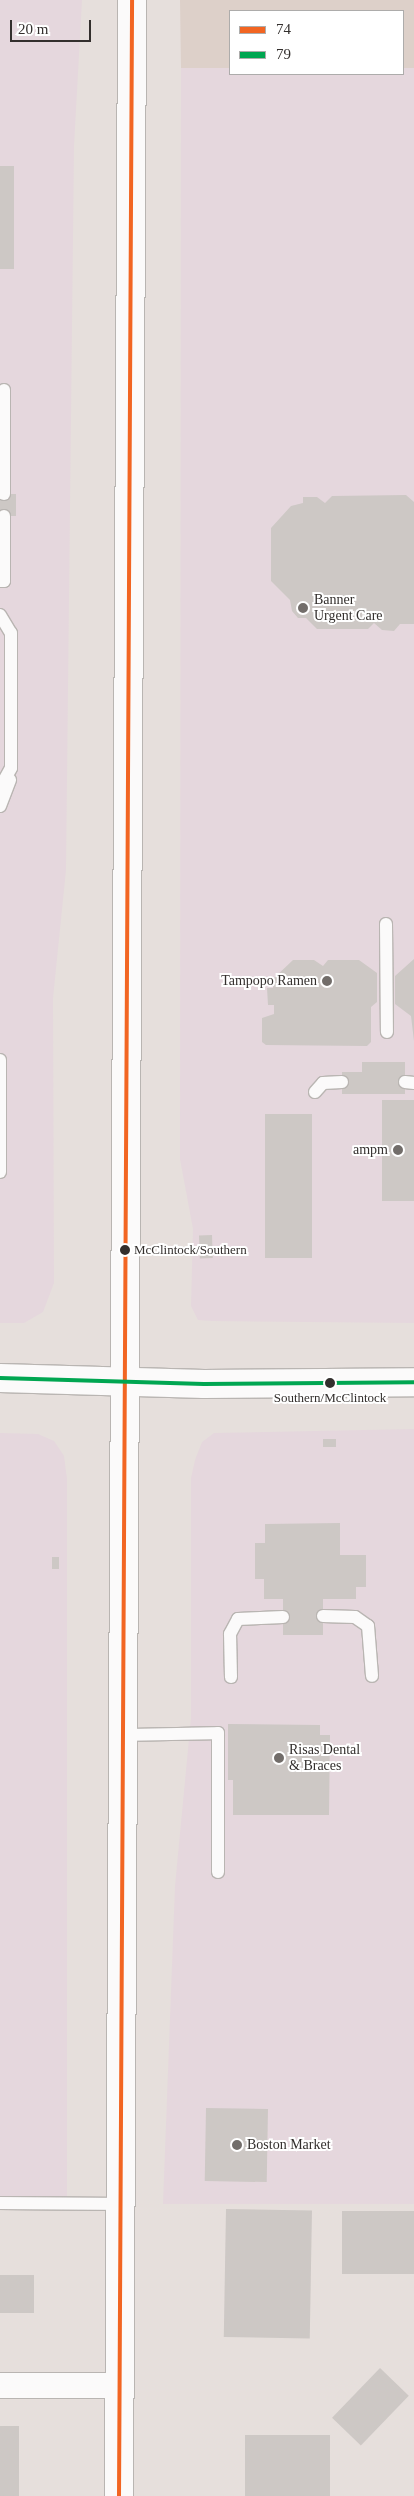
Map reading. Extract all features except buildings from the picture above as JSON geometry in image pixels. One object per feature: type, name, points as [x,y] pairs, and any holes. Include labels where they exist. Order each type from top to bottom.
[{"type":"main road","points":[[119,2496],[132,0]]},
{"type":"main road","points":[[0,1378],[126,1381],[414,1382]]},
{"type":"street","points":[[0,2385],[121,2385]]},
{"type":"lane","points":[[4,390],[4,494]]},
{"type":"lane","points":[[0,581],[4,581],[4,516]]},
{"type":"lane","points":[[0,614],[11,633],[11,768],[10,783],[0,806]]},
{"type":"lane","points":[[0,788],[11,768]]},
{"type":"lane","points":[[386,924],[387,1032]]},
{"type":"lane","points":[[0,1060],[0,1172]]},
{"type":"lane","points":[[315,1092],[323,1083],[342,1082]]},
{"type":"lane","points":[[323,1616],[354,1617],[368,1626],[372,1676]]},
{"type":"lane","points":[[231,1677],[230,1634],[238,1619],[283,1617]]},
{"type":"lane","points":[[124,1735],[218,1733],[218,1872]]},
{"type":"lane","points":[[0,2203],[120,2204]]},
{"type":"shaded area","points":[[0,0],[82,0],[74,146],[66,870],[53,998],[54,1283],[43,1312],[24,1323],[0,1323]]},
{"type":"shaded area","points":[[180,0],[414,0],[414,68],[404,68],[404,10],[229,10],[229,68],[181,68]]},
{"type":"shaded area","points":[[181,68],[229,68],[229,75],[404,75],[404,68],[414,68],[414,1323],[198,1320],[191,1306],[193,1229],[180,1159]]},
{"type":"shaded area","points":[[414,1429],[414,2204],[163,2204],[175,1886],[191,1718],[191,1478],[195,1460],[202,1442],[214,1433]]},
{"type":"shaded area","points":[[0,1433],[38,1434],[54,1441],[64,1456],[67,1479],[67,2204],[0,2203]]},
{"type":"transit line","name":"74","points":[[119,2496],[132,0]]},
{"type":"transit line","name":"79","points":[[0,1378],[204,1384],[414,1382]]},
{"type":"place","name":"Banner Urgent Care","points":[[303,608]]},
{"type":"place","name":"Tampopo Ramen","points":[[327,981]]},
{"type":"place","name":"ampm","points":[[398,1150]]},
{"type":"place","name":"McClintock/Southern","points":[[125,1250]]},
{"type":"place","name":"Southern/McClintock","points":[[330,1383]]},
{"type":"place","name":"Risas Dental & Braces","points":[[279,1758]]},
{"type":"place","name":"Boston Market","points":[[237,2145]]}]
